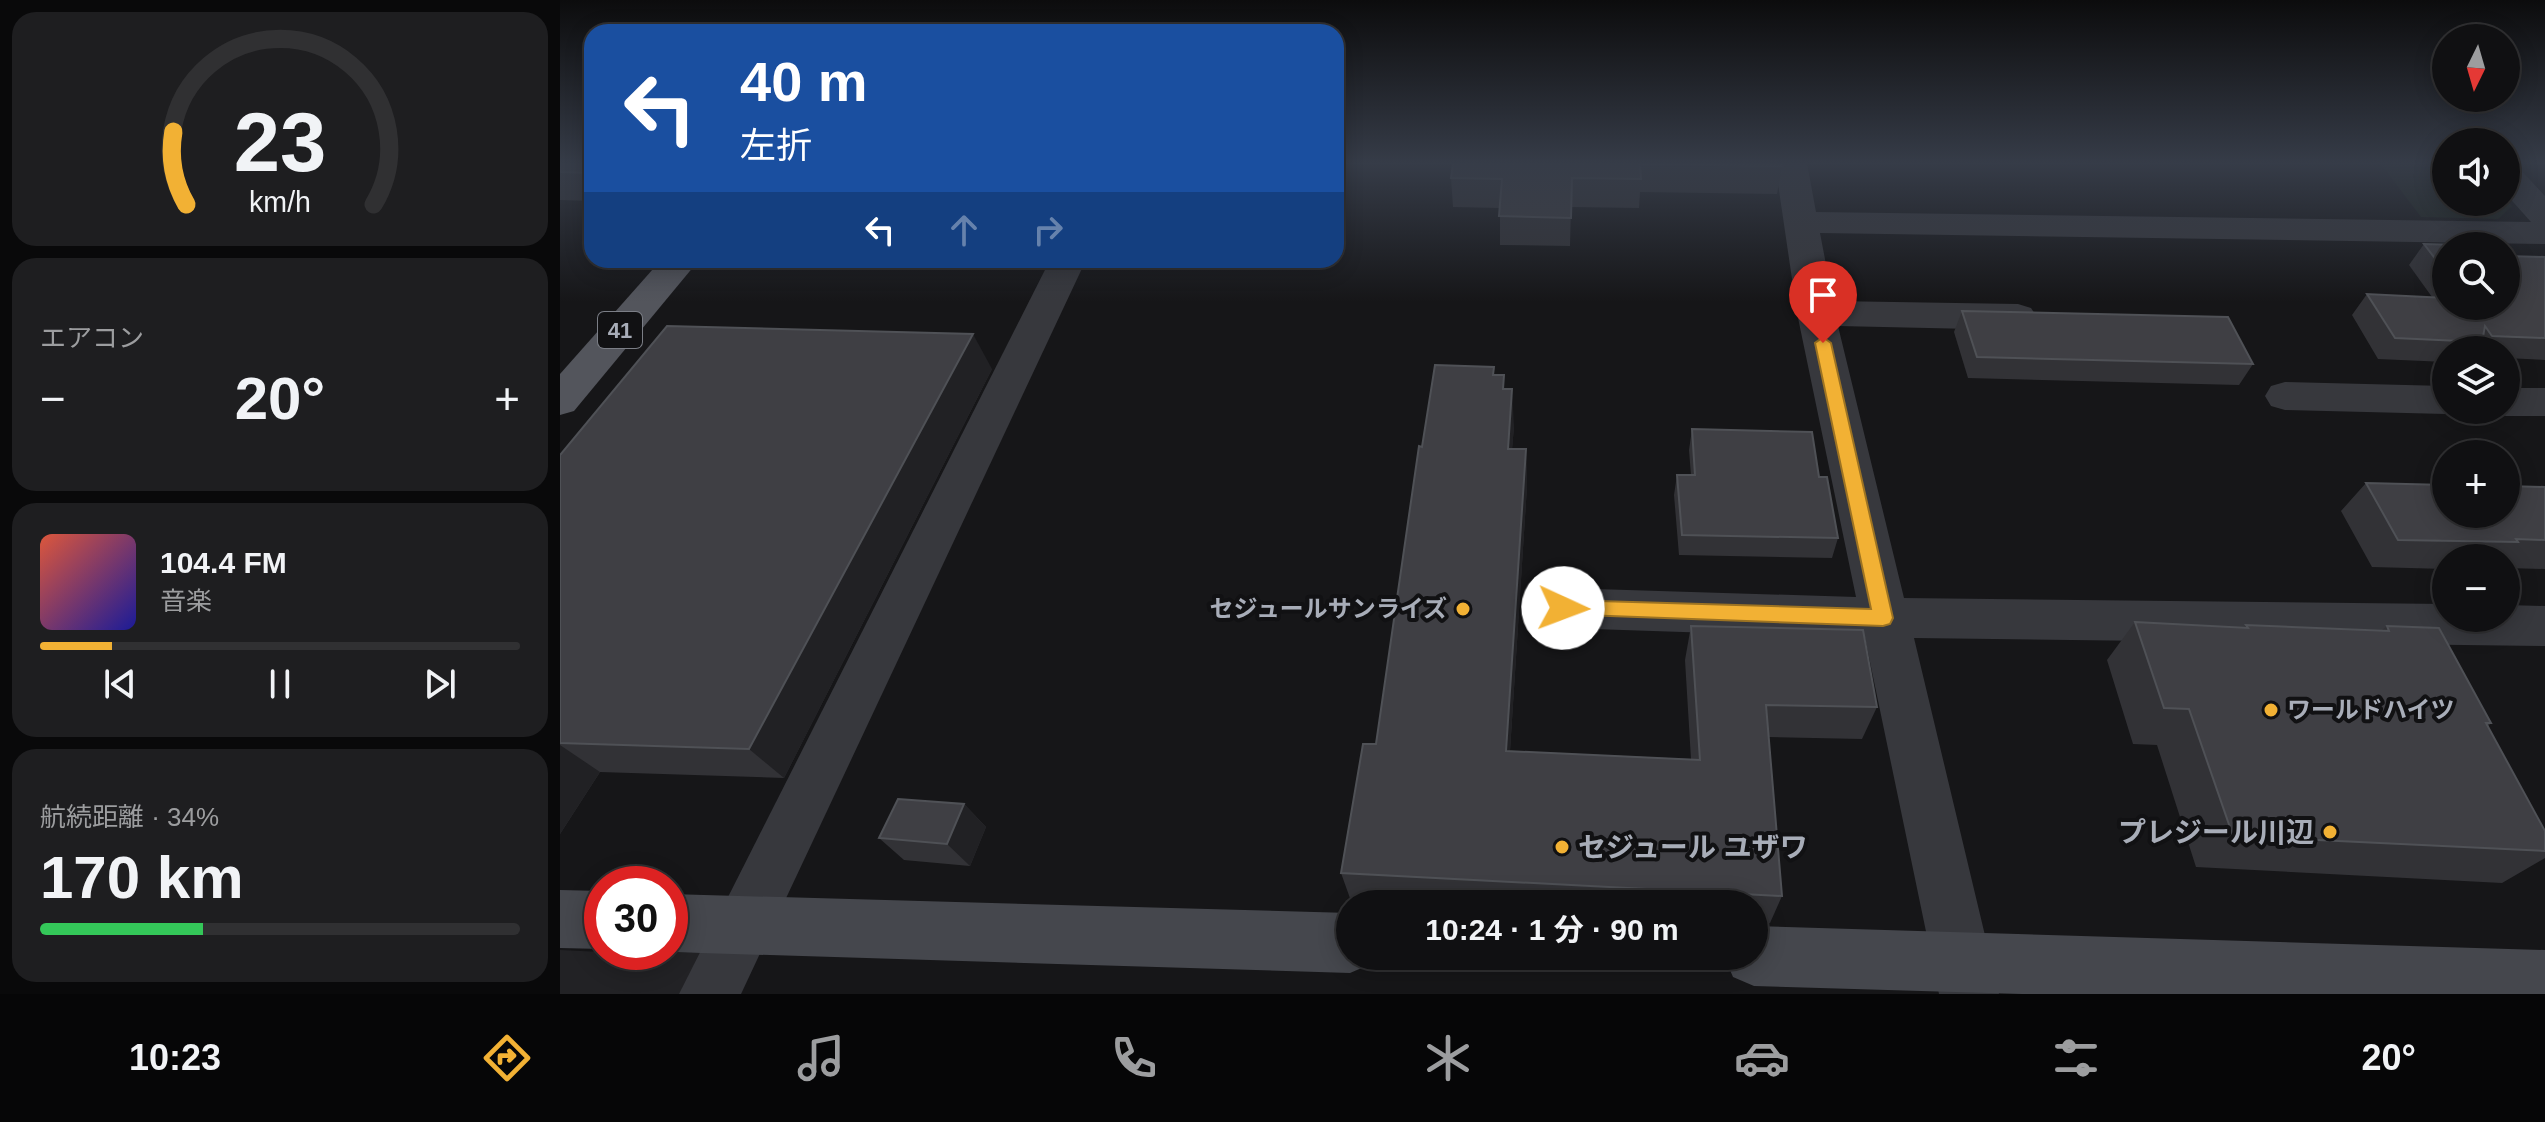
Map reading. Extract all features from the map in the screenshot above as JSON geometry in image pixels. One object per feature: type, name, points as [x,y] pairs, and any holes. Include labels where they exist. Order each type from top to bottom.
[{"type":"main road","name":"41","points":[[560,401],[674,268]]},
{"type":"street","points":[[1800,209],[1816,313],[1967,978]]},
{"type":"street","points":[[1802,222],[2545,233]]},
{"type":"street","points":[[709,994],[1064,268]]},
{"type":"street","points":[[1816,313],[2056,317]]},
{"type":"street","points":[[2285,396],[2432,400]]},
{"type":"street","points":[[2520,402],[2545,402]]},
{"type":"street","points":[[1563,608],[1883,618],[2545,626]]},
{"type":"street","points":[[560,919],[584,920]]},
{"type":"street","points":[[688,923],[1336,943]]},
{"type":"street","points":[[1768,957],[1967,978],[2545,980]]},
{"type":"shaded area","points":[[2415,209],[2432,209],[2432,216],[2501,216],[2498,219],[2421,217]]},
{"type":"shaded area","points":[[560,950],[584,951],[584,970],[688,970],[688,953],[703,953],[682,994],[560,994]]},
{"type":"building","points":[[1500,209],[1571,209],[1571,218],[1499,216]]},
{"type":"building","points":[[2424,244],[2432,244],[2432,255]]},
{"type":"building","points":[[2520,256],[2545,257],[2545,338],[2492,336],[2485,326],[2483,336],[2432,336],[2432,340],[2395,338],[2367,294],[2432,297],[2432,320],[2520,320]]},
{"type":"building","points":[[1962,311],[2228,317],[2253,364],[1977,357]]},
{"type":"building","points":[[667,326],[973,334],[749,749],[560,743],[560,455]]},
{"type":"building","points":[[1435,365],[1494,367],[1493,375],[1504,375],[1503,389],[1512,389],[1508,449],[1526,449],[1506,751],[1700,760],[1691,626],[1863,630],[1877,707],[1766,705],[1782,896],[1768,895],[1768,890],[1667,890],[1341,873],[1363,744],[1376,744],[1419,446],[1422,447]]},
{"type":"building","points":[[1692,429],[1812,432],[1819,477],[1827,477],[1838,538],[1682,535],[1677,475],[1695,475]]},
{"type":"building","points":[[2366,483],[2432,485],[2432,528],[2520,528],[2520,486],[2545,487],[2545,540],[2398,540]]},
{"type":"building","points":[[2135,622],[2389,631],[2387,626],[2432,628],[2432,632],[2441,632],[2491,723],[2486,723],[2545,831],[2545,851],[2233,836],[2189,709],[2164,708]]},
{"type":"building","points":[[898,799],[964,804],[947,844],[879,838]]},
{"type":"place","name":"セジュールサンライズ","points":[[1463,609]]},
{"type":"place","name":"ワールドハイツ","points":[[2271,710]]},
{"type":"place","name":"プレジール川辺","points":[[2330,832]]},
{"type":"place","name":"セジュール ユザワ","points":[[1562,847]]},
{"type":"route","points":[[1563,608],[1883,618],[1823,343]]}]
